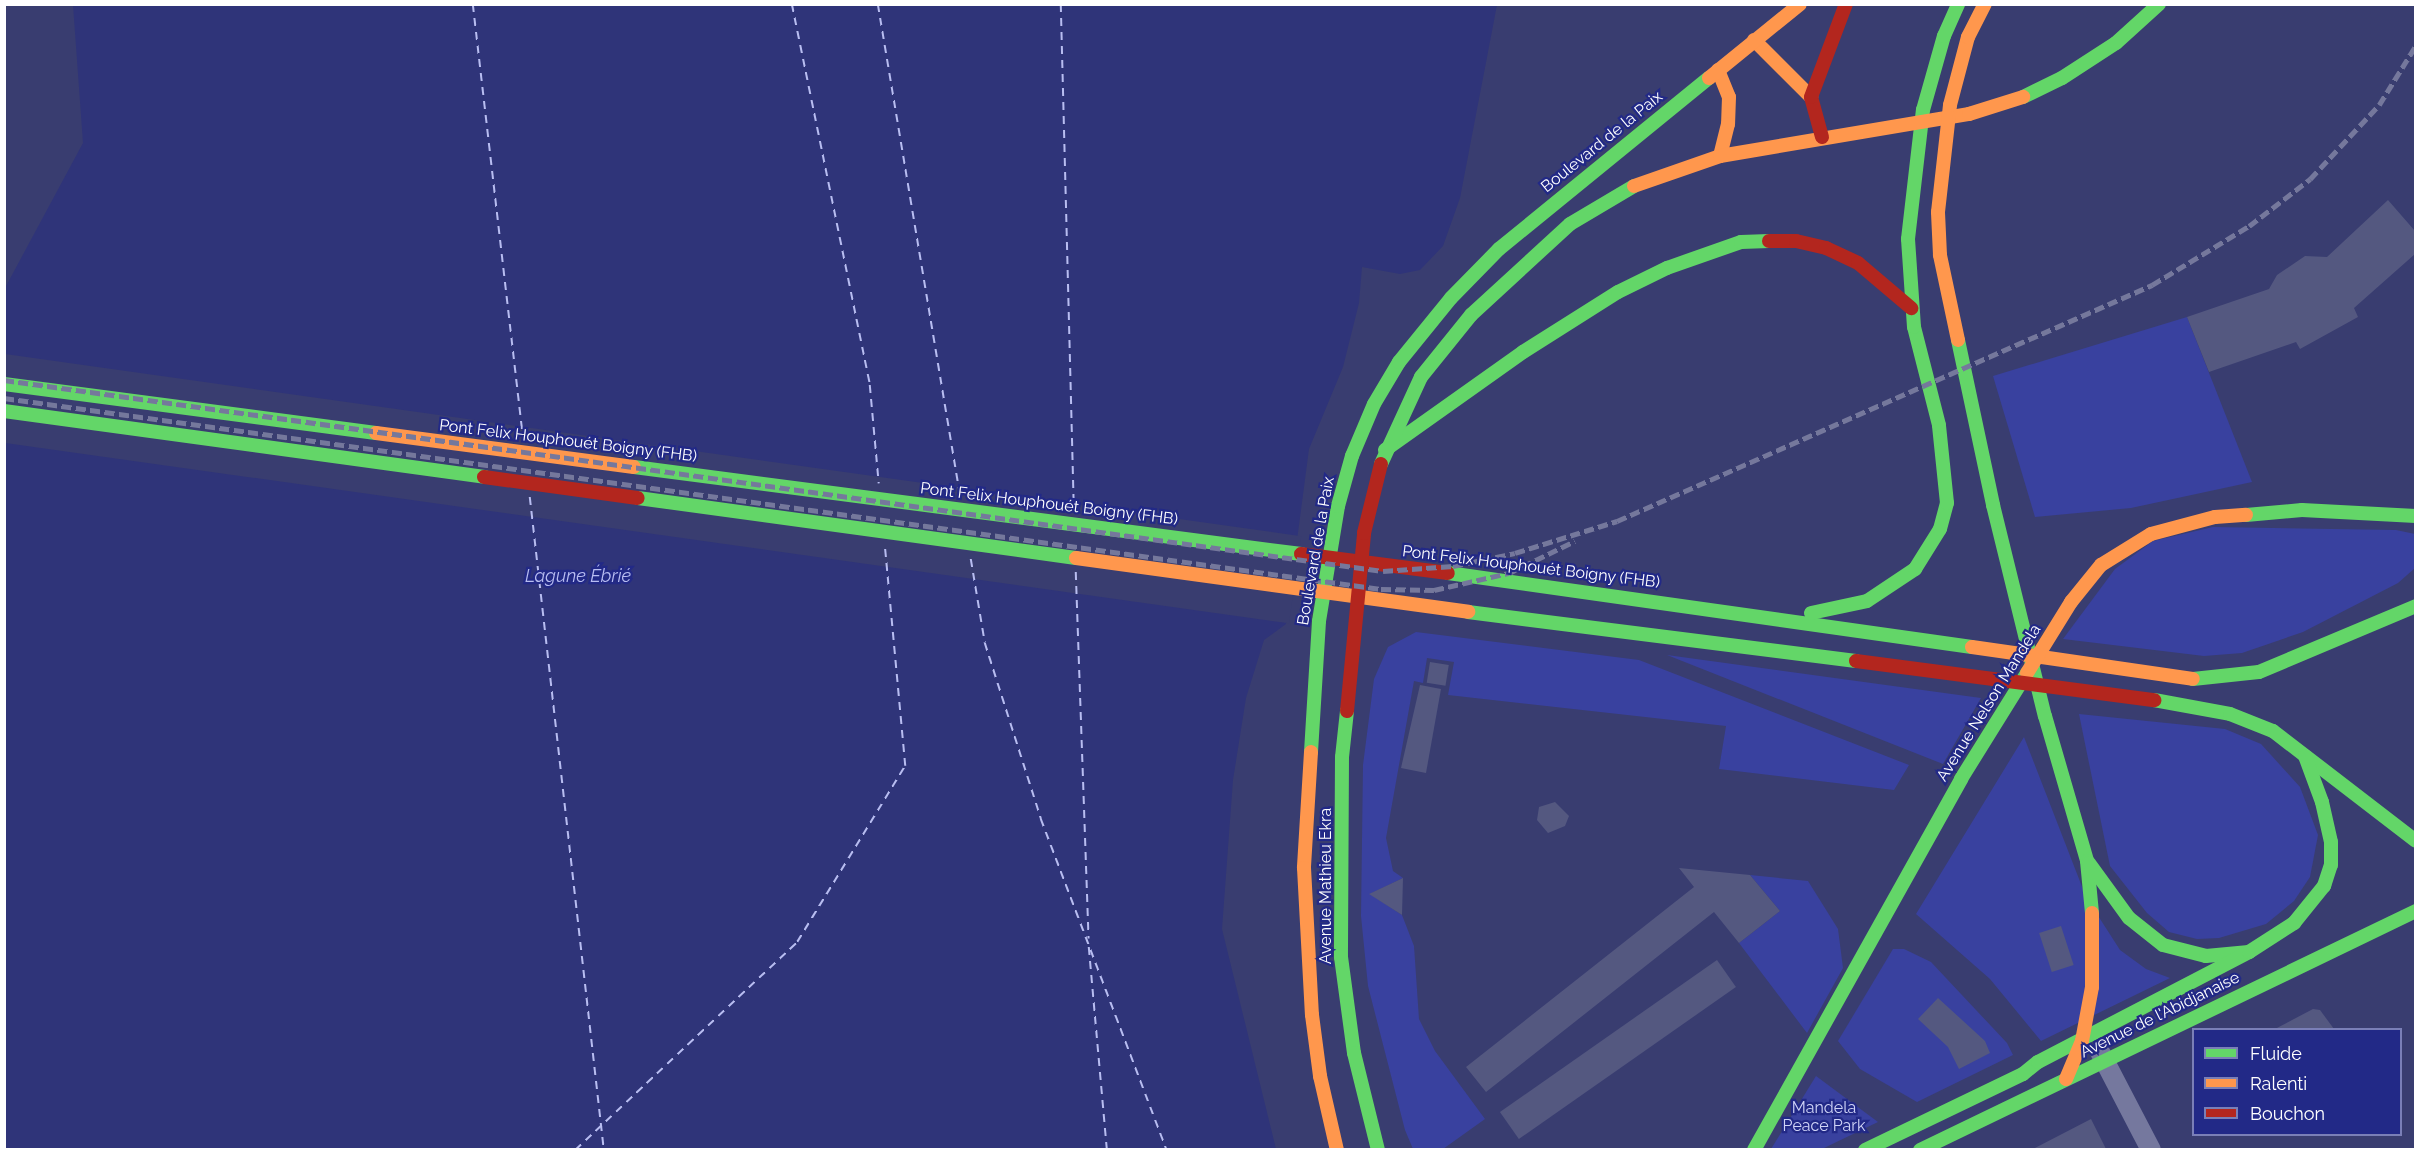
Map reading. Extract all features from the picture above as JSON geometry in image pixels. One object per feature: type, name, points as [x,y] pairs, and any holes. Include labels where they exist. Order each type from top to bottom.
[{"type":"main road","name":"Boulevard de la Paix","points":[[1337,1149],[1320,1076],[1312,1015],[1304,868],[1319,621],[1338,506],[1352,456],[1374,404],[1399,362],[1451,298],[1499,249],[1800,4]]},
{"type":"main road","points":[[1811,97],[1846,4]]},
{"type":"main road","points":[[1780,617],[1846,608],[1898,582],[1922,561],[1940,529],[1948,486],[1939,425],[1914,327],[1908,239],[1916,153],[1923,110],[1944,36],[1958,4]]},
{"type":"main road","points":[[1984,4],[1968,37],[1950,105],[1938,212],[1940,255],[1951,316],[1993,505],[2044,716],[2087,861],[2094,935],[2092,987],[2087,1038],[2066,1079]]},
{"type":"main road","points":[[1385,450],[1421,377],[1471,315],[1521,265],[1570,224],[1636,185],[1720,156],[1969,114],[2012,102],[2062,78],[2116,43],[2159,4]]},
{"type":"main road","points":[[1754,40],[1811,97],[1822,137]]},
{"type":"main road","points":[[1718,70],[1728,97],[1728,124],[1720,156]]},
{"type":"main road","points":[[1385,450],[1523,352],[1618,292],[1667,268],[1741,242],[1796,241],[1826,248],[1858,262],[1911,308]]},
{"type":"main road","name":"Pont Felix Houphouét Boigny (FHB)","points":[[4,384],[1780,617],[2197,680],[2233,677],[2293,661],[2415,606]]},
{"type":"main road","points":[[4,411],[1632,635],[1990,676],[2230,714],[2273,731],[2415,841]]},
{"type":"main road","name":"Avenue Mathieu Ekra","points":[[1378,1149],[1354,1053],[1341,957],[1342,757],[1364,533],[1385,450]]},
{"type":"main road","name":"Avenue Nelson Mandela","points":[[1754,1149],[1960,779],[2072,602],[2101,565],[2125,547],[2181,523],[2302,510],[2415,516]]},
{"type":"main road","name":"Avenue de l'Abidjanaise","points":[[1865,1149],[2023,1074],[2038,1062],[2250,952],[2294,923],[2324,886],[2331,865],[2331,842],[2324,812],[2305,756]]},
{"type":"main road","points":[[2087,861],[2129,918],[2163,945],[2206,956],[2250,952]]},
{"type":"main road","name":"Avenue de l'Abidjanaise","points":[[1920,1149],[2415,911]]},
{"type":"street","points":[[2380,513],[2415,510]]},
{"type":"street","points":[[2087,1038],[2104,1060],[2151,1149]]},
{"type":"green space","points":[[2187,317],[2252,482],[2131,508],[2035,517],[1993,376]]},
{"type":"green space","points":[[2213,527],[2396,530],[2415,534],[2415,568],[2398,583],[2303,632],[2242,653],[2204,656],[2063,639],[2115,569],[2153,541]]},
{"type":"green space","points":[[1416,632],[1639,660],[1909,765],[1894,790],[1719,769],[1726,726],[1448,695],[1454,662],[1427,658],[1423,683],[1414,681],[1386,838],[1393,871],[1403,878],[1370,894],[1402,915],[1414,946],[1419,1019],[1435,1051],[1485,1119],[1443,1149],[1413,1149],[1405,1130],[1368,986],[1361,916],[1363,765],[1374,679],[1388,647]]},
{"type":"green space","points":[[1667,655],[1981,698],[1943,764]]},
{"type":"green space","points":[[2079,714],[2225,729],[2261,744],[2300,787],[2318,835],[2310,877],[2294,901],[2266,924],[2219,938],[2197,939],[2169,932],[2147,913],[2110,866]]},
{"type":"green space","points":[[2024,737],[2086,897],[2120,950],[2146,969],[2170,978],[2041,1041],[1990,979],[1916,914]]},
{"type":"green space","points":[[1750,875],[1808,881],[1838,929],[1843,968],[1807,1033],[1739,943],[1780,911]]},
{"type":"green space","points":[[1893,949],[1904,949],[1931,962],[2007,1043],[2013,1055],[1917,1102],[1860,1069],[1838,1041]]},
{"type":"green space","name":"Mandela Peace Park","points":[[1816,1076],[1878,1122],[1822,1149],[1771,1149]]},
{"type":"water","name":"Lagune Ébrié","points":[[73,5],[1497,5],[1460,198],[1443,246],[1420,270],[1400,274],[1362,267],[1359,303],[1343,367],[1309,449],[1286,624],[1264,640],[1246,698],[1233,780],[1222,929],[1276,1149],[5,1150],[5,288],[83,143]]},
{"type":"pier","points":[[5,354],[1301,536],[1289,623],[4,443]]},
{"type":"building","points":[[2388,200],[2415,231],[2415,254],[2354,308],[2358,317],[2300,349],[2296,342],[2209,372],[2187,317],[2269,289],[2277,275],[2305,256],[2327,257]]},
{"type":"building","points":[[1430,662],[1449,665],[1445,686],[1427,683]]},
{"type":"building","points":[[1420,685],[1441,689],[1426,773],[1401,768]]},
{"type":"building","points":[[1555,802],[1569,816],[1565,826],[1548,833],[1537,820],[1539,807]]},
{"type":"building","points":[[1679,868],[1750,875],[1780,911],[1739,943],[1714,912],[1486,1092],[1466,1067],[1694,887]]},
{"type":"building","points":[[1403,878],[1402,915],[1369,894]]},
{"type":"building","points":[[2061,926],[2074,965],[2052,972],[2039,933]]},
{"type":"building","points":[[1717,960],[1736,987],[1519,1139],[1500,1112]]},
{"type":"building","points":[[1938,998],[1985,1041],[1990,1053],[1959,1069],[1948,1047],[1918,1019]]},
{"type":"building","points":[[2313,1009],[2320,1010],[2333,1028],[2277,1028]]},
{"type":"building","points":[[2091,1119],[2106,1149],[2033,1149]]},
{"type":"ferry route","points":[[473,4],[523,436]]},
{"type":"ferry route","points":[[792,4],[870,385],[879,484]]},
{"type":"ferry route","points":[[878,4],[960,495]]},
{"type":"ferry route","points":[[1061,4],[1074,508]]},
{"type":"ferry route","points":[[530,497],[604,1150]]},
{"type":"ferry route","points":[[575,1150],[797,942],[905,766],[885,549]]},
{"type":"ferry route","points":[[971,559],[985,643],[1041,819],[1167,1150]]},
{"type":"ferry route","points":[[1076,572],[1089,939]]},
{"type":"ferry route","points":[[1089,947],[1107,1150]]},
{"type":"railway","points":[[4,380],[1383,571],[1453,566],[1515,553],[1617,521],[2152,285],[2249,226],[2310,179],[2379,105],[2416,45]]},
{"type":"railway","points":[[4,398],[1381,589],[1434,590],[1509,573],[1575,541]]},
{"type":"traffic: fast","points":[[1811,613],[1867,601],[1915,569],[1940,529],[1947,503],[1939,425],[1914,327],[1908,239],[1923,110],[1944,36],[1958,4]]},
{"type":"traffic: fast","points":[[2023,97],[2062,78],[2116,43],[2159,4]]},
{"type":"traffic: fast","points":[[1311,752],[1319,621],[1338,506],[1352,456],[1374,404],[1399,362],[1451,298],[1499,249],[1709,78]]},
{"type":"traffic: fast","points":[[1381,464],[1421,377],[1471,315],[1570,224],[1634,186]]},
{"type":"traffic: fast","points":[[1385,450],[1523,352],[1618,292],[1667,268],[1741,242],[1769,241]]},
{"type":"traffic: fast","points":[[1958,340],[1993,505],[2045,716],[2087,861],[2092,913]]},
{"type":"traffic: fast","points":[[4,384],[376,433]]},
{"type":"traffic: fast","points":[[4,411],[484,477]]},
{"type":"traffic: fast","points":[[634,467],[1301,554]]},
{"type":"traffic: fast","points":[[638,498],[1076,558]]},
{"type":"traffic: fast","points":[[2246,515],[2302,510],[2416,516]]},
{"type":"traffic: fast","points":[[1448,573],[1972,647]]},
{"type":"traffic: fast","points":[[2193,679],[2259,672],[2416,606]]},
{"type":"traffic: fast","points":[[1468,612],[1856,661]]},
{"type":"traffic: fast","points":[[1754,1150],[1961,779],[2027,673]]},
{"type":"traffic: fast","points":[[2154,700],[2230,714],[2273,731],[2416,841]]},
{"type":"traffic: fast","points":[[1347,711],[1342,757],[1341,957],[1354,1053],[1378,1150]]},
{"type":"traffic: fast","points":[[1865,1150],[2023,1074],[2038,1062],[2249,952],[2294,923],[2324,886],[2331,865],[2331,842],[2322,802],[2305,756]]},
{"type":"traffic: fast","points":[[2089,863],[2129,918],[2163,945],[2206,956],[2249,952]]},
{"type":"traffic: fast","points":[[1920,1150],[2416,911]]},
{"type":"traffic: slow","points":[[1709,78],[1800,4]]},
{"type":"traffic: slow","points":[[1958,340],[1940,255],[1938,212],[1950,105],[1968,37],[1985,4]]},
{"type":"traffic: slow","points":[[1754,40],[1811,97]]},
{"type":"traffic: slow","points":[[1718,70],[1729,97],[1728,124],[1720,156]]},
{"type":"traffic: slow","points":[[1634,186],[1720,156],[1969,114],[2023,97]]},
{"type":"traffic: slow","points":[[376,433],[634,467]]},
{"type":"traffic: slow","points":[[2027,673],[2071,602],[2101,565],[2151,534],[2215,517],[2246,515]]},
{"type":"traffic: slow","points":[[1076,558],[1468,612]]},
{"type":"traffic: slow","points":[[1972,647],[2193,679]]},
{"type":"traffic: slow","points":[[1311,752],[1304,868],[1312,1015],[1320,1076],[1337,1150]]},
{"type":"traffic: slow","points":[[2066,1079],[2082,1041],[2092,987],[2092,913]]},
{"type":"traffic: jam","points":[[1822,137],[1811,97],[1846,4]]},
{"type":"traffic: jam","points":[[1769,241],[1796,241],[1826,248],[1858,263],[1911,308]]},
{"type":"traffic: jam","points":[[1347,711],[1364,533],[1381,464]]},
{"type":"traffic: jam","points":[[484,477],[638,498]]},
{"type":"traffic: jam","points":[[1301,554],[1448,573]]},
{"type":"traffic: jam","points":[[1856,661],[2154,700]]}]
